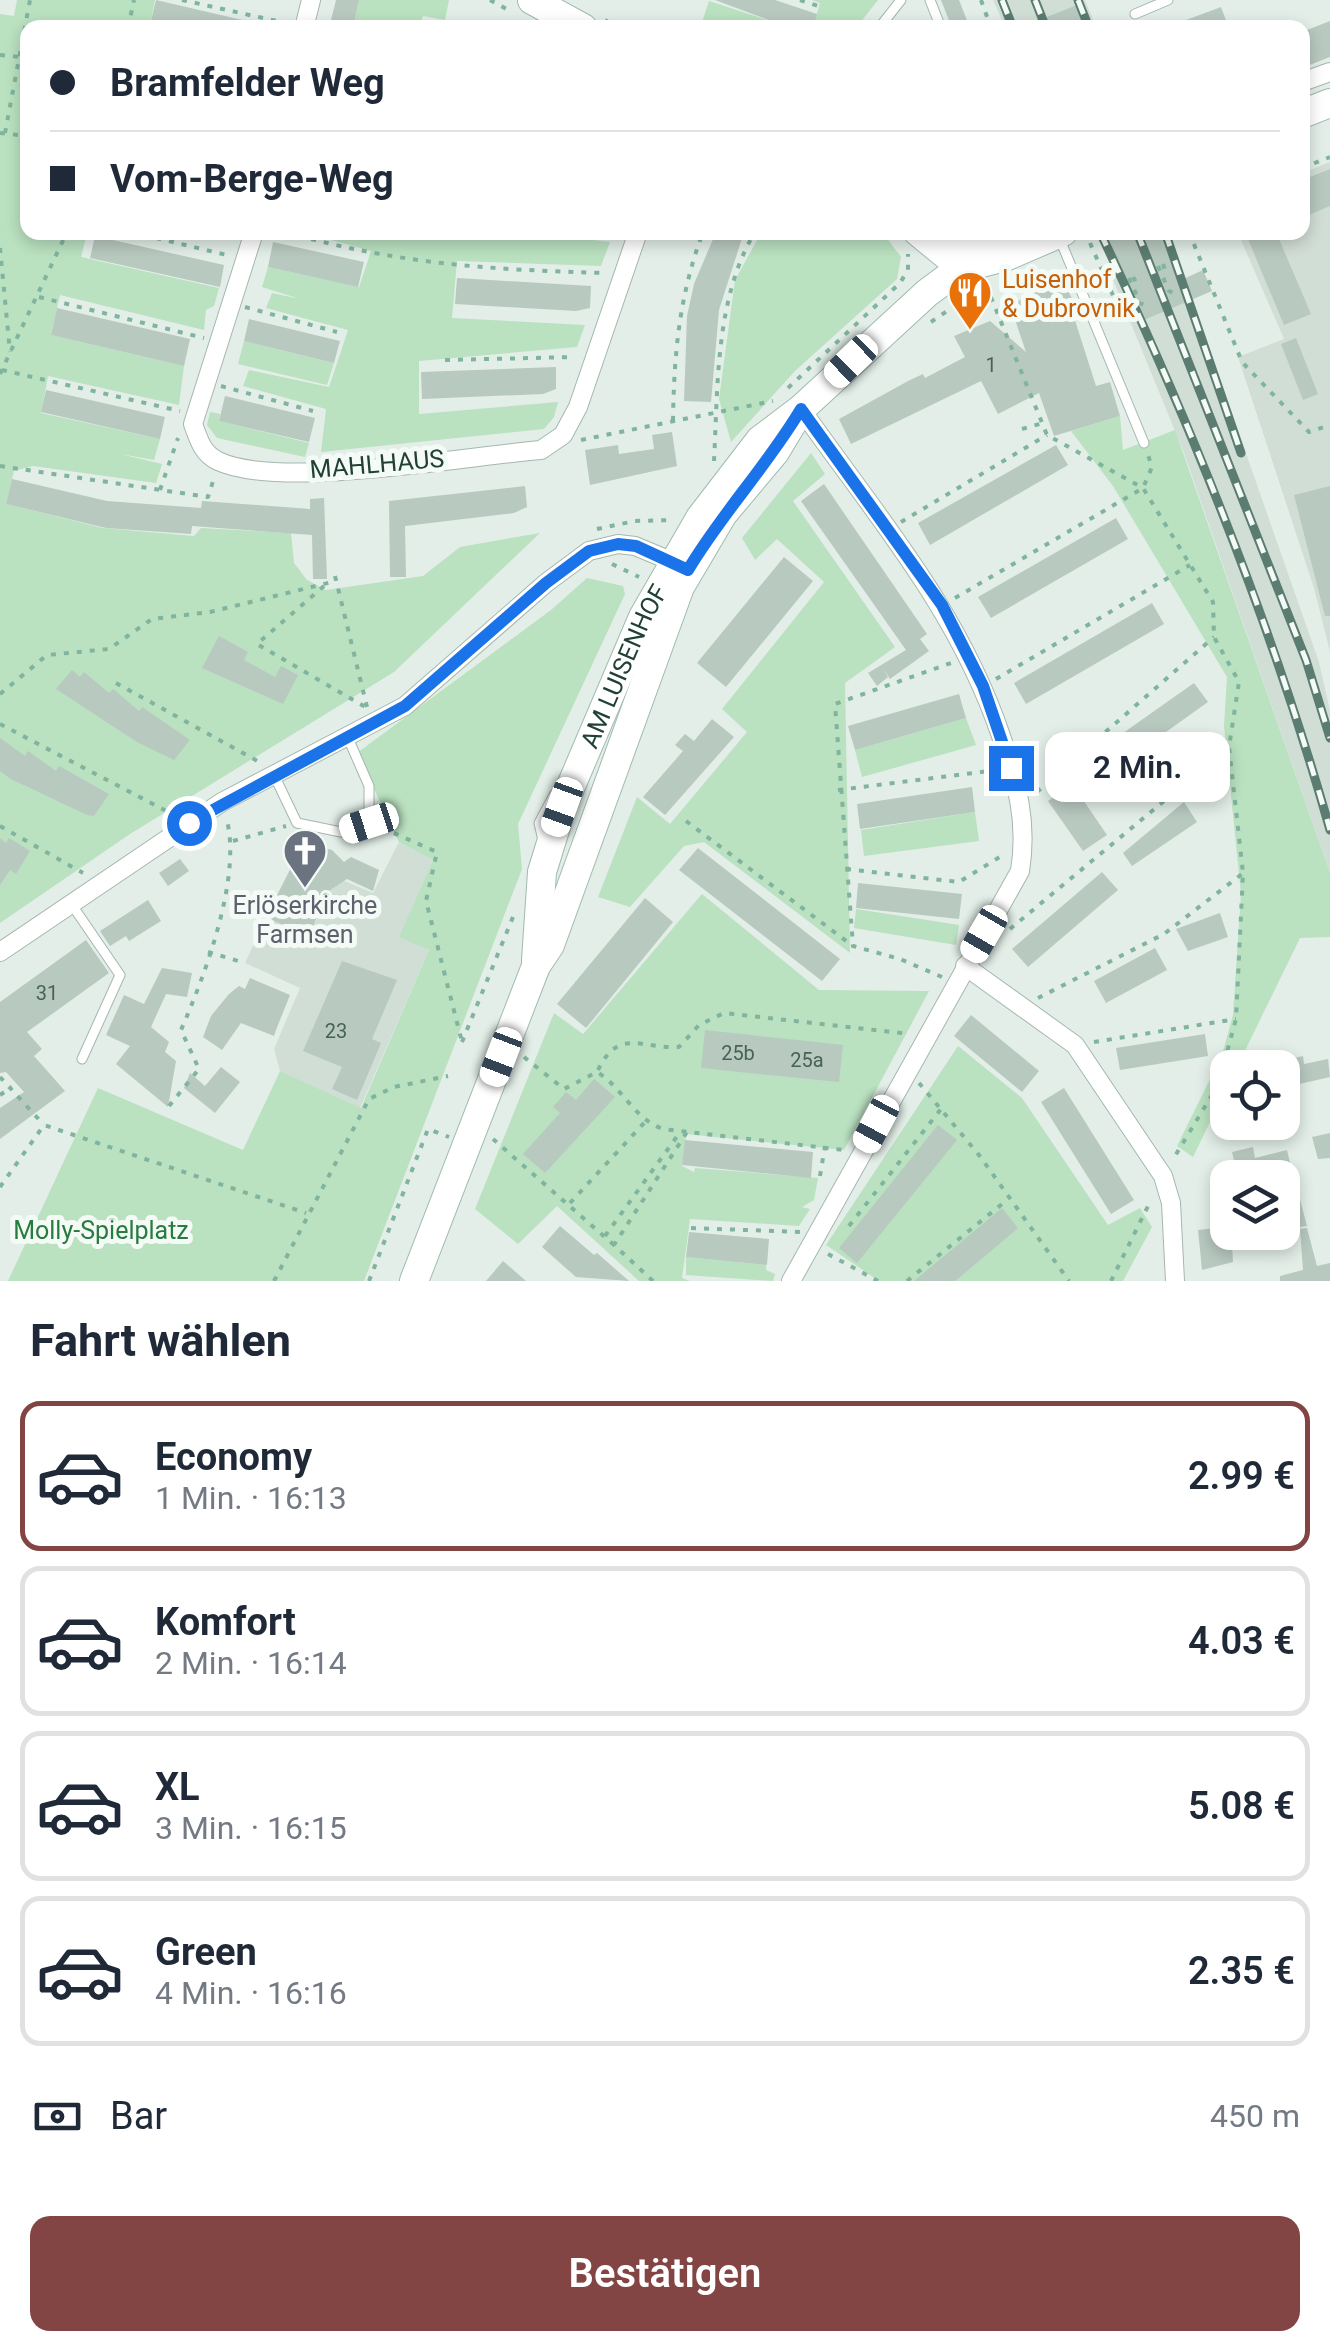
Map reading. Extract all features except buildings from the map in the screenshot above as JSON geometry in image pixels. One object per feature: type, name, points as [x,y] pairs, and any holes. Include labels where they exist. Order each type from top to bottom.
[{"type":"main road","points":[[532,0],[568,20]]},
{"type":"main road","name":"AM LUISENHOF","points":[[565,849],[588,748],[643,616],[681,565],[760,440],[789,405],[920,285],[956,245],[989,240]]},
{"type":"main road","points":[[956,245],[1004,257],[1046,240]]},
{"type":"main road","name":"AM LUISENHOF","points":[[414,1281],[536,966],[542,872],[565,849],[681,565]]},
{"type":"street","points":[[219,461],[203,450],[190,419],[207,383],[251,240]]},
{"type":"street","points":[[563,435],[578,408],[635,240]]},
{"type":"street","points":[[789,405],[942,605],[970,657],[1023,804],[1024,843],[1020,871],[906,1068],[791,1281]]},
{"type":"street","name":"MAHLHAUS","points":[[219,461],[247,468],[332,472],[540,450],[563,435]]},
{"type":"street","points":[[0,952],[268,769],[348,738],[405,706],[546,583],[589,551],[618,544],[636,546],[681,565]]},
{"type":"street","points":[[960,974],[1024,1005],[1075,1045],[1163,1176],[1171,1203],[1175,1281]]},
{"type":"lane","points":[[885,20],[901,0]]},
{"type":"lane","points":[[1136,14],[1168,0]]},
{"type":"lane","points":[[1063,240],[1144,443]]},
{"type":"lane","points":[[268,769],[297,823],[341,832],[369,823],[368,786],[348,738]]},
{"type":"lane","points":[[70,902],[120,975],[82,1059]]},
{"type":"path","points":[[182,0],[269,20]]},
{"type":"path","points":[[800,0],[818,6]]},
{"type":"path","points":[[2,133],[20,51]]},
{"type":"path","points":[[0,54],[19,56]]},
{"type":"path","points":[[64,240],[1,372],[190,419],[160,490]]},
{"type":"path","points":[[165,240],[245,259]]},
{"type":"path","points":[[313,240],[360,254],[472,270],[623,274]]},
{"type":"path","points":[[673,421],[674,342],[682,294],[700,240]]},
{"type":"path","points":[[714,475],[727,302],[750,240]]},
{"type":"path","points":[[1192,240],[1242,362],[1309,432],[1330,425]]},
{"type":"path","points":[[1090,244],[1122,316],[1126,314]]},
{"type":"path","points":[[0,248],[10,357]]},
{"type":"path","points":[[1163,266],[1168,292],[1174,294]]},
{"type":"path","points":[[908,270],[920,285]]},
{"type":"path","points":[[1133,278],[1140,303],[1146,306]]},
{"type":"path","points":[[930,323],[986,284],[1000,279]]},
{"type":"path","points":[[986,284],[1047,435],[1143,488],[1213,602],[1214,637],[1239,682],[1229,747],[1243,874],[1236,1019],[1218,1085],[1163,1176],[1111,1281]]},
{"type":"path","points":[[39,297],[218,342]]},
{"type":"path","points":[[231,303],[337,332]]},
{"type":"path","points":[[445,360],[596,356]]},
{"type":"path","points":[[207,383],[313,411]]},
{"type":"path","points":[[563,435],[576,441],[718,412],[789,405]]},
{"type":"path","points":[[1022,429],[1043,423]]},
{"type":"path","points":[[888,530],[1047,435]]},
{"type":"path","points":[[0,466],[208,496],[219,461]]},
{"type":"path","points":[[942,605],[1143,488],[1152,467]]},
{"type":"path","points":[[983,686],[1190,564]]},
{"type":"path","points":[[0,694],[47,655],[109,649],[152,619],[210,612],[336,578],[367,708],[258,644],[328,583]]},
{"type":"path","points":[[1023,804],[1214,637]]},
{"type":"path","points":[[853,946],[834,704],[970,657]]},
{"type":"path","points":[[116,683],[268,769]]},
{"type":"path","points":[[0,724],[172,814]]},
{"type":"path","points":[[1009,930],[1229,747]]},
{"type":"path","points":[[838,790],[1011,768]]},
{"type":"path","points":[[168,1106],[199,1068],[181,1030],[225,896],[233,840],[222,802]]},
{"type":"path","points":[[686,821],[853,946],[960,974]]},
{"type":"path","points":[[233,840],[297,823]]},
{"type":"path","points":[[369,823],[437,852],[426,901],[462,1042]]},
{"type":"path","points":[[0,826],[84,873]]},
{"type":"path","points":[[846,868],[959,882],[1024,843]]},
{"type":"path","points":[[1024,1005],[1164,934],[1243,874]]},
{"type":"path","points":[[208,952],[245,963]]},
{"type":"path","points":[[524,1057],[564,1089],[597,1072],[612,1048],[626,1042],[679,1047],[699,1025],[724,1013],[924,1036]]},
{"type":"path","points":[[1075,1045],[1236,1019]]},
{"type":"path","points":[[906,1068],[942,1109],[1068,1279],[1058,1281]]},
{"type":"path","points":[[597,1072],[610,1080],[645,1122],[685,1131],[825,1144],[861,1152]]},
{"type":"path","points":[[0,1076],[44,1125],[306,1213]]},
{"type":"path","points":[[274,1281],[306,1213],[369,1099],[394,1087],[448,1076]]},
{"type":"path","points":[[0,1095],[12,1088]]},
{"type":"path","points":[[849,1226],[942,1109]]},
{"type":"path","points":[[569,1205],[645,1122]]},
{"type":"path","points":[[0,1187],[44,1125]]},
{"type":"path","points":[[369,1281],[428,1129],[460,1141]]},
{"type":"path","points":[[604,1236],[685,1131]]},
{"type":"path","points":[[614,1245],[685,1131]]},
{"type":"path","points":[[491,1138],[654,1281]]},
{"type":"path","points":[[820,1176],[825,1144]]},
{"type":"path","points":[[907,1281],[1007,1200]]},
{"type":"path","points":[[690,1228],[814,1239],[878,1281]]},
{"type":"shaded area","points":[[993,0],[1085,0],[1093,20],[1002,20]]},
{"type":"shaded area","points":[[1330,162],[1330,652],[1314,588],[1238,357],[1284,339],[1241,240],[1310,240],[1310,170]]},
{"type":"shaded area","points":[[1171,240],[1319,662],[1330,711],[1330,873],[1184,453],[1107,265]]},
{"type":"shaded area","points":[[399,842],[433,860],[400,936],[429,950],[360,1108],[280,1071],[274,1049],[300,988],[245,963],[266,917],[309,937],[335,877],[373,893]]},
{"type":"green space","points":[[17,0],[155,0],[151,20],[20,20],[20,240],[85,240],[81,257],[219,288],[214,306],[206,310],[204,330],[60,295],[51,335],[184,366],[179,405],[48,376],[41,413],[160,439],[154,460],[120,454],[162,464],[156,483],[33,466],[14,471],[6,504],[103,528],[194,536],[201,528],[291,533],[294,563],[307,580],[326,590],[423,576],[460,547],[540,533],[394,672],[130,834],[0,923],[0,14],[14,16]]},
{"type":"green space","points":[[359,0],[449,0],[445,20],[423,16],[422,20],[355,20]]},
{"type":"green space","points":[[812,0],[878,0],[862,20],[815,20],[820,3]]},
{"type":"green space","points":[[709,1],[767,20],[703,20]]},
{"type":"green space","points":[[331,240],[610,242],[601,266],[457,261],[452,318],[585,325],[577,347],[419,361],[419,414],[558,402],[554,417],[544,429],[321,452],[326,409],[243,386],[249,370],[329,387],[348,330],[266,308],[272,293],[300,299],[262,287],[268,267],[359,287],[371,251]]},
{"type":"green space","points":[[757,240],[888,240],[901,257],[897,279],[795,371],[731,442],[719,399],[735,280]]},
{"type":"green space","points":[[244,341],[334,363],[327,385],[238,364]]},
{"type":"green space","points":[[210,412],[220,414],[219,421],[309,443],[305,457],[217,438],[207,425]]},
{"type":"green space","points":[[1120,416],[1123,450],[1175,430],[1330,873],[1330,937],[1300,938],[1245,1050],[1223,1050],[1233,1015],[1241,894],[1224,726],[1227,677],[1113,486],[1071,431]]},
{"type":"green space","points":[[811,453],[825,474],[793,501],[895,647],[845,683],[850,953],[704,842],[684,846],[630,907],[598,897],[637,797],[670,824],[747,732],[722,709],[824,582],[777,539],[755,560],[742,538]]},
{"type":"green space","name":"Molly-Spielplatz","points":[[587,578],[623,586],[625,594],[518,824],[522,869],[364,1281],[8,1281],[98,1088],[243,1150],[280,1071],[361,1108],[429,950],[399,937],[433,860],[399,842],[357,753],[551,610]]},
{"type":"green space","points":[[966,718],[976,745],[862,777],[855,750]]},
{"type":"green space","points":[[975,812],[979,841],[864,856],[861,830]]},
{"type":"green space","points":[[702,894],[819,990],[929,991],[844,1150],[686,1134],[682,1166],[694,1172],[695,1168],[818,1178],[814,1200],[802,1207],[810,1209],[799,1226],[690,1219],[682,1278],[690,1281],[639,1281],[557,1206],[518,1244],[475,1209],[554,1013],[583,1034]]},
{"type":"green space","points":[[856,909],[959,925],[956,945],[854,928]]},
{"type":"green space","points":[[958,1046],[1022,1098],[1108,1225],[1140,1208],[1152,1227],[1123,1281],[879,1281],[826,1245]]},
{"type":"green space","points":[[1210,1079],[1210,1122],[1193,1157],[1177,1146]]},
{"type":"green space","points":[[686,1257],[766,1265],[766,1270],[775,1274],[773,1281],[686,1275]]},
{"type":"railway","points":[[1002,0],[1010,20]]},
{"type":"railway","points":[[1035,0],[1043,20]]},
{"type":"railway","points":[[1078,0],[1086,20]]},
{"type":"railway","points":[[1104,240],[1167,378],[1228,526],[1283,677],[1330,830]]},
{"type":"railway","points":[[1140,240],[1306,660],[1330,738]]},
{"type":"railway","points":[[1168,240],[1241,453]]},
{"type":"place","name":"Luisenhof & Dubrovnik","points":[[970,331]]},
{"type":"place","name":"Erlöserkirche Farmsen","points":[[305,889]]},
{"type":"route","points":[[189,823],[405,706],[546,583],[589,551],[618,544],[636,546],[688,570],[723,514],[775,452],[801,409],[942,605],[983,686],[1011,768]]}]
